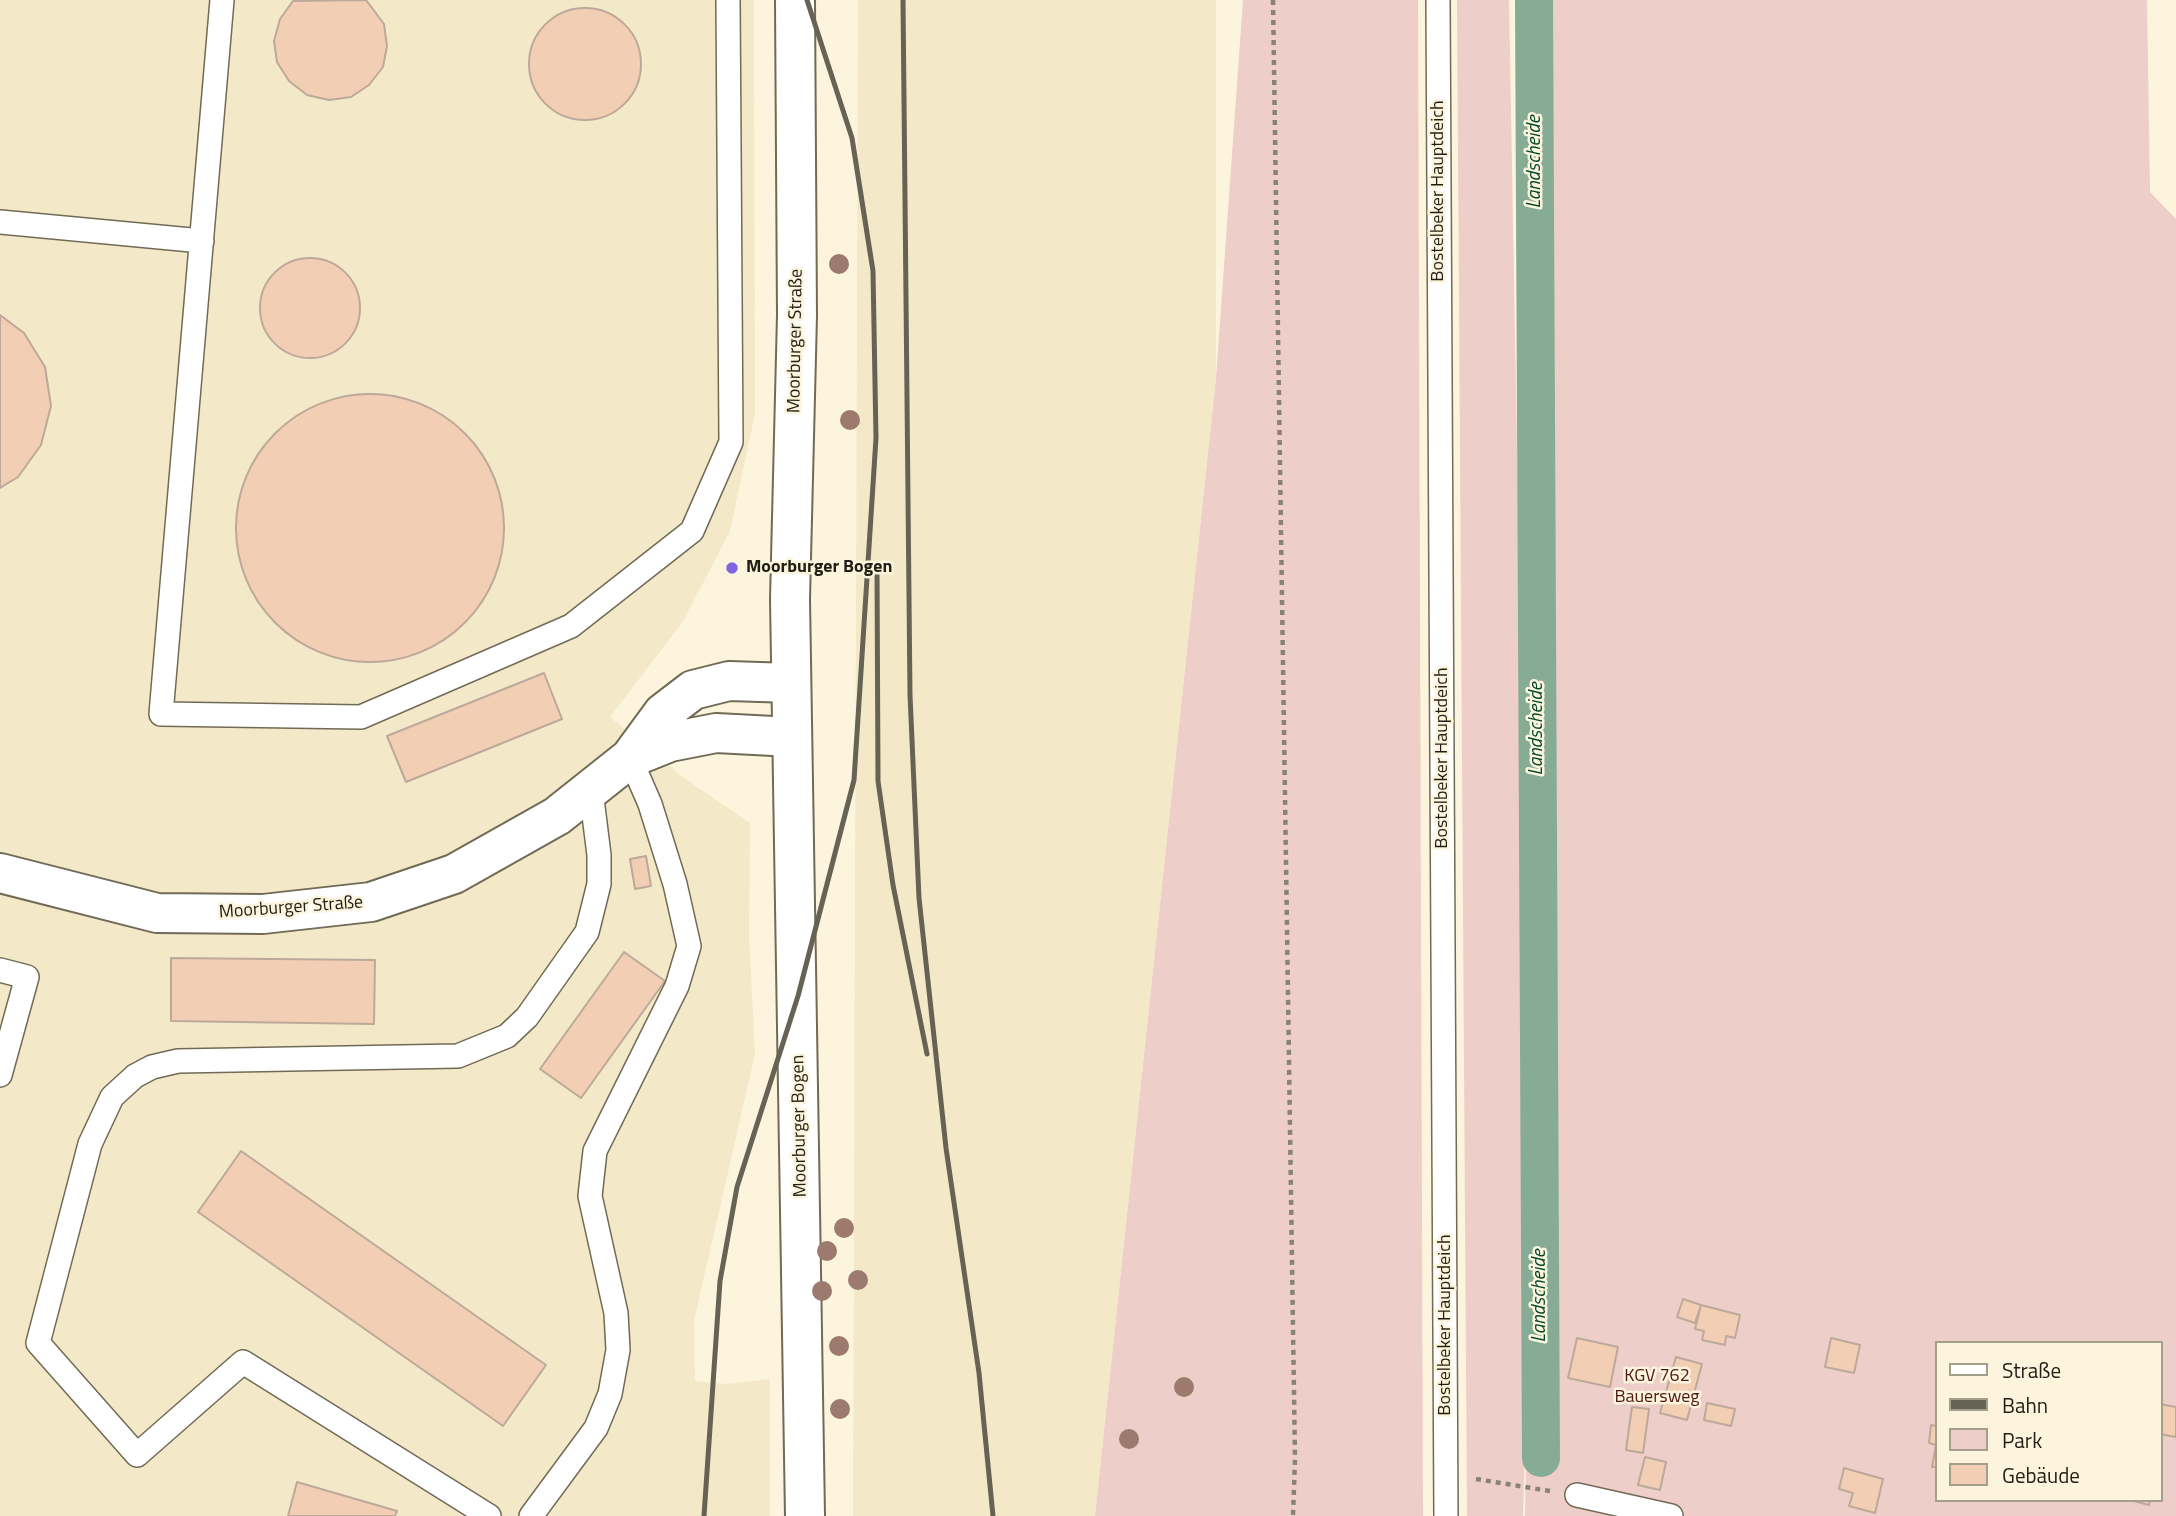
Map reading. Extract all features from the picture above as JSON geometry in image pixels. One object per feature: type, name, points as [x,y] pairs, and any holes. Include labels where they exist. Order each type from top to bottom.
[{"type":"main road","name":"Moorburger Straße","points":[[630,758],[670,742],[716,733],[792,737],[797,315],[795,0]]},
{"type":"main road","name":"Moorburger Straße","points":[[0,873],[157,913],[263,914],[371,902],[414,890],[482,860],[557,816],[630,758],[663,713],[693,690],[729,681],[791,683]]},
{"type":"main road","name":"Moorburger Bogen","points":[[792,737],[805,1516]]},
{"type":"lane","points":[[222,0],[161,714],[361,717],[571,626],[692,531],[731,442],[728,0]]},
{"type":"lane","name":"Bostelbeker Hauptdeich","points":[[1438,0],[1446,1516]]},
{"type":"lane","points":[[0,222],[202,241]]},
{"type":"lane","points":[[531,1516],[596,1428],[610,1394],[618,1350],[617,1312],[590,1196],[595,1151],[677,986],[689,946],[676,884],[650,804],[630,758]]},
{"type":"lane","points":[[489,1516],[243,1362],[137,1455],[38,1343],[90,1144],[112,1097],[135,1076],[152,1067],[178,1061],[458,1056],[507,1036],[527,1017],[587,932],[599,884],[599,855],[591,791]]},
{"type":"lane","points":[[0,970],[27,977],[0,1075]]},
{"type":"lane","points":[[1577,1496],[1671,1516]]},
{"type":"path","points":[[1273,0],[1294,1432],[1293,1516]]},
{"type":"path","points":[[1447,1475],[1577,1496]]},
{"type":"shaded area","points":[[0,0],[754,0],[755,414],[730,531],[684,620],[610,717],[684,778],[750,823],[749,935],[755,1054],[694,1321],[695,1381],[726,1384],[770,1379],[770,1516],[0,1516]]},
{"type":"shaded area","points":[[858,0],[1216,0],[1216,378],[1095,1516],[853,1516]]},
{"type":"green space","points":[[1243,0],[1418,0],[1423,1516],[1095,1516],[1216,378]]},
{"type":"green space","name":"KGV 762 Bauersweg","points":[[1457,0],[1509,0],[1531,1230],[1554,1234],[1544,0],[2147,0],[2150,192],[2176,219],[2176,1516],[1525,1516],[1528,1354],[1523,1516],[1467,1516]]},
{"type":"building","points":[[366,0],[384,24],[387,46],[383,67],[369,85],[351,97],[329,100],[307,95],[289,81],[277,62],[274,41],[280,19],[293,1]]},
{"type":"building","points":[[585,8],[606,12],[625,24],[637,43],[641,64],[637,85],[625,104],[606,116],[585,120],[564,116],[545,104],[533,85],[529,64],[533,43],[545,24],[564,12]]},
{"type":"building","points":[[310,258],[329,262],[345,273],[356,289],[360,308],[356,327],[345,343],[329,354],[310,358],[291,354],[275,343],[264,327],[260,308],[264,289],[275,273],[291,262]]},
{"type":"building","points":[[0,315],[24,333],[45,367],[51,406],[41,445],[18,477],[0,488]]},
{"type":"building","points":[[370,394],[421,404],[465,433],[494,477],[504,528],[494,579],[465,623],[421,652],[370,662],[319,652],[275,623],[246,579],[236,528],[246,477],[275,433],[319,404]]},
{"type":"building","points":[[544,673],[562,719],[406,782],[387,736]]},
{"type":"building","points":[[646,856],[651,886],[635,889],[630,859]]},
{"type":"building","points":[[624,952],[665,981],[581,1098],[540,1069]]},
{"type":"building","points":[[171,958],[375,960],[374,1024],[171,1021]]},
{"type":"building","points":[[241,1151],[546,1365],[503,1426],[198,1212]]},
{"type":"building","points":[[1683,1299],[1701,1305],[1695,1323],[1677,1317]]},
{"type":"building","points":[[1701,1305],[1740,1315],[1735,1338],[1726,1336],[1725,1345],[1702,1340],[1704,1331],[1695,1329]]},
{"type":"building","points":[[1577,1338],[1618,1347],[1610,1387],[1568,1378]]},
{"type":"building","points":[[1831,1338],[1860,1345],[1854,1373],[1825,1367]]},
{"type":"building","points":[[1676,1357],[1702,1364],[1687,1420],[1660,1413]]},
{"type":"building","points":[[1707,1403],[1735,1409],[1731,1426],[1704,1420]]},
{"type":"building","points":[[2162,1404],[2176,1407],[2176,1437],[2162,1434]]},
{"type":"building","points":[[1632,1407],[1649,1409],[1643,1453],[1626,1450]]},
{"type":"building","points":[[1931,1425],[1934,1426],[1934,1444],[1929,1443]]},
{"type":"building","points":[[1645,1457],[1666,1462],[1660,1490],[1638,1485]]},
{"type":"building","points":[[1844,1468],[1883,1479],[1875,1513],[1849,1506],[1853,1493],[1839,1489]]},
{"type":"building","points":[[297,1482],[397,1511],[395,1516],[288,1516]]},
{"type":"waterway","name":"Landscheide","points":[[1534,0],[1541,1458]]},
{"type":"railway","points":[[704,1516],[720,1281],[737,1187],[798,996],[854,780],[876,438],[873,271],[852,138],[807,0]]},
{"type":"railway","points":[[903,0],[910,695],[919,898],[946,1148],[979,1373],[993,1516]]},
{"type":"railway","points":[[877,568],[878,781],[893,885],[927,1054]]},
{"type":"place","name":"Moorburger Bogen","points":[[732,568]]}]
